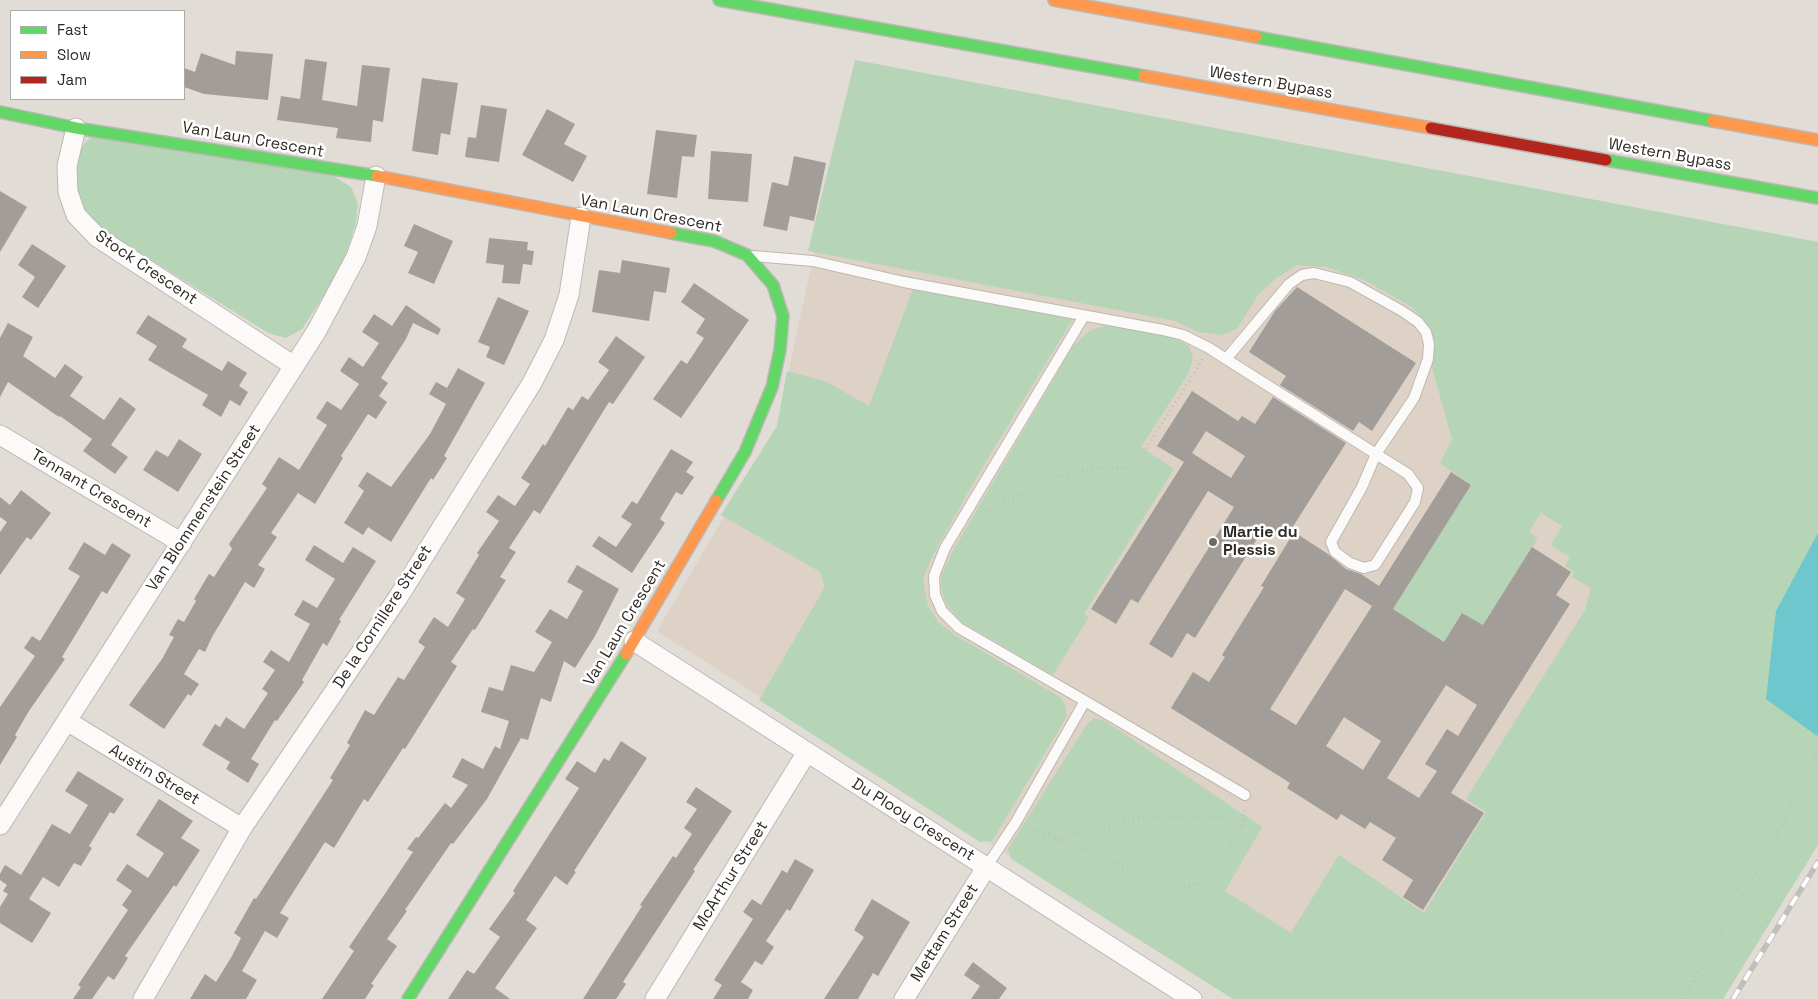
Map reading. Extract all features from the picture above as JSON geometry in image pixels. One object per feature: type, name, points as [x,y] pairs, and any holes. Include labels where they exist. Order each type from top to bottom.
[{"type":"main road","name":"Western Bypass","points":[[719,0],[1818,198]]},
{"type":"main road","points":[[1054,0],[1818,140]]},
{"type":"main road","name":"Van Laun Crescent","points":[[0,112],[76,128],[376,176],[581,217],[714,241],[747,255],[773,285],[783,316],[780,350],[772,387],[745,452],[634,641],[408,999]]},
{"type":"street","name":"Stock Crescent","points":[[76,128],[66,166],[68,192],[76,215],[97,237],[294,366]]},
{"type":"street","name":"Van Blommenstein Street","points":[[0,825],[316,332],[356,257],[367,226],[376,176]]},
{"type":"street","name":"De la Cornillere Street","points":[[142,999],[242,828],[399,596],[532,383],[554,340],[569,295],[581,217]]},
{"type":"street","name":"Tennant Crescent","points":[[1,437],[182,543]]},
{"type":"street","name":"Du Plooy Crescent","points":[[634,641],[986,866],[1170,993],[1192,999]]},
{"type":"street","name":"Austin Street","points":[[67,721],[242,828]]},
{"type":"street","name":"McArthur Street","points":[[654,999],[808,752]]},
{"type":"street","name":"Mettam Street","points":[[904,999],[986,866]]},
{"type":"lane","points":[[747,255],[813,261],[904,282],[1183,335],[1209,348],[1226,359],[1376,454],[1408,474],[1418,488],[1415,502],[1376,565],[1364,568],[1350,564],[1335,552],[1331,542],[1362,487],[1376,454],[1414,398],[1428,359],[1429,344],[1426,332],[1418,322],[1402,311],[1350,282],[1314,273],[1302,275],[1279,294],[1226,359]]},
{"type":"lane","points":[[1084,316],[945,548],[934,576],[935,595],[942,611],[959,628],[1245,795]]},
{"type":"lane","points":[[986,866],[1016,822],[1085,701]]},
{"type":"path","points":[[960,523],[1062,475],[1093,468],[1133,469],[1209,348]]},
{"type":"path","points":[[1683,999],[1785,821],[1793,790],[1818,752]]},
{"type":"path","points":[[1016,822],[1159,880],[1188,886],[1207,881],[1243,826],[1245,795]]},
{"type":"path","points":[[1054,838],[1147,817],[1222,817],[1243,826]]},
{"type":"shaded area","name":"Martie du Plessis","points":[[855,60],[1818,242],[1421,999],[1234,999],[657,631],[777,426]]},
{"type":"green space","points":[[855,60],[1818,242],[1818,845],[1723,999],[1233,999],[1011,859],[1008,849],[1087,724],[1094,718],[1105,721],[1262,827],[1225,891],[1291,933],[1339,855],[1424,913],[1486,812],[1466,799],[1585,610],[1591,588],[1572,577],[1574,572],[1565,566],[1570,557],[1551,545],[1562,526],[1541,513],[1529,532],[1538,538],[1483,625],[1462,613],[1444,642],[1393,609],[1471,485],[1440,463],[1452,439],[1430,360],[1433,341],[1426,323],[1412,307],[1364,280],[1326,267],[1297,265],[1275,279],[1258,295],[1237,329],[1222,335],[1198,332],[1175,321],[808,251]]},
{"type":"green space","points":[[91,137],[332,175],[351,187],[358,203],[356,223],[345,256],[328,289],[302,329],[286,338],[268,333],[103,230],[85,211],[77,188],[75,162],[79,149]]},
{"type":"green space","points":[[913,289],[1074,317],[979,473],[933,555],[923,578],[928,606],[938,622],[955,635],[1060,697],[1066,707],[1066,718],[992,841],[980,842],[759,700],[825,587],[820,572],[721,515],[777,426],[787,371],[825,381],[869,406]]},
{"type":"green space","points":[[1108,325],[1168,336],[1188,345],[1193,356],[1189,373],[1141,447],[1174,469],[1084,614],[1089,617],[1053,675],[962,622],[947,605],[942,592],[941,577],[954,549],[1073,346],[1091,330]]},
{"type":"water","points":[[1818,533],[1817,736],[1766,699],[1776,611]]},
{"type":"building","points":[[236,51],[273,54],[268,100],[204,94],[185,87],[185,68],[195,72],[201,53],[235,65]]},
{"type":"building","points":[[305,59],[327,62],[322,100],[357,106],[362,65],[390,68],[383,122],[373,120],[371,142],[336,138],[338,128],[277,120],[281,96],[300,99]]},
{"type":"building","points":[[422,78],[458,83],[450,135],[441,133],[438,155],[412,151]]},
{"type":"building","points":[[481,105],[507,109],[499,162],[465,157],[468,137],[476,138]]},
{"type":"building","points":[[547,109],[575,124],[564,144],[587,156],[573,182],[522,155]]},
{"type":"building","points":[[656,130],[697,135],[694,157],[682,156],[677,198],[647,194]]},
{"type":"building","points":[[711,151],[752,154],[748,202],[708,199]]},
{"type":"building","points":[[794,156],[826,163],[814,221],[790,216],[787,231],[763,226],[772,182],[788,186]]},
{"type":"building","points":[[0,191],[27,207],[0,252]]},
{"type":"building","points":[[414,224],[453,241],[434,284],[408,273],[418,252],[404,246]]},
{"type":"building","points":[[489,238],[528,242],[527,250],[534,251],[532,265],[523,264],[520,284],[502,283],[504,265],[486,263]]},
{"type":"building","points":[[32,244],[66,266],[38,308],[22,297],[35,277],[18,265]]},
{"type":"building","points":[[622,260],[670,268],[666,293],[654,291],[649,321],[592,312],[599,270],[620,273]]},
{"type":"building","points":[[694,283],[749,320],[681,418],[653,399],[681,360],[687,364],[704,338],[696,333],[705,319],[681,302]]},
{"type":"building","points":[[1297,287],[1416,363],[1372,431],[1359,422],[1353,431],[1280,385],[1286,376],[1249,352],[1275,311]]},
{"type":"building","points":[[498,297],[529,311],[504,365],[486,357],[490,347],[478,342]]},
{"type":"building","points":[[406,305],[441,329],[438,335],[413,323],[406,339],[381,378],[388,383],[379,396],[387,402],[376,419],[368,414],[341,456],[343,458],[315,504],[298,493],[271,533],[277,537],[258,565],[265,569],[254,588],[245,582],[205,652],[199,649],[184,674],[199,684],[191,696],[188,694],[164,729],[129,705],[162,659],[174,637],[169,635],[178,619],[184,622],[196,601],[194,599],[209,574],[214,577],[232,549],[229,544],[267,488],[262,484],[279,457],[299,470],[327,425],[316,418],[327,401],[341,410],[359,384],[340,371],[349,357],[363,367],[379,343],[362,332],[374,314],[392,326]]},
{"type":"building","points":[[148,315],[187,339],[182,347],[222,371],[228,361],[247,373],[239,386],[248,392],[240,406],[230,400],[221,417],[202,405],[208,395],[148,360],[157,346],[136,333]]},
{"type":"building","points":[[8,323],[33,337],[23,356],[55,378],[65,364],[83,377],[70,396],[104,420],[120,397],[136,409],[111,445],[128,457],[115,474],[83,451],[92,439],[60,416],[8,382],[0,397],[0,338]]},
{"type":"building","points":[[616,336],[645,357],[613,404],[609,402],[540,514],[534,510],[509,548],[516,552],[500,577],[506,580],[475,630],[473,629],[451,662],[457,666],[405,749],[403,748],[368,802],[364,799],[334,848],[325,842],[280,913],[289,918],[277,938],[265,931],[242,971],[257,980],[246,999],[190,999],[205,974],[216,982],[232,956],[241,938],[234,933],[254,898],[256,899],[333,780],[330,778],[350,745],[347,743],[365,710],[374,715],[398,677],[404,680],[425,647],[418,642],[434,617],[448,627],[465,599],[456,593],[479,555],[477,553],[499,521],[486,512],[498,495],[515,506],[530,484],[521,478],[543,444],[545,446],[568,407],[573,410],[582,396],[588,400],[609,370],[598,362]]},
{"type":"building","points":[[458,368],[485,383],[444,456],[447,458],[433,480],[431,478],[391,542],[368,527],[363,535],[344,523],[364,491],[358,486],[367,472],[391,487],[430,434],[446,404],[429,394],[436,382],[447,388]]},
{"type":"building","points":[[1192,391],[1238,421],[1242,416],[1255,424],[1273,397],[1346,443],[1285,539],[1265,526],[1195,638],[1187,633],[1172,658],[1149,644],[1234,507],[1208,491],[1138,603],[1131,599],[1116,624],[1091,609],[1184,462],[1157,446]],"holes":[[[1206,431],[1245,456],[1231,478],[1192,453]]]},
{"type":"building","points":[[179,439],[202,454],[178,492],[143,470],[156,450],[168,457]]},
{"type":"building","points":[[671,449],[693,462],[686,472],[694,477],[682,495],[676,492],[660,519],[665,523],[632,573],[592,546],[599,536],[616,547],[632,524],[621,517],[632,501],[637,504]]},
{"type":"building","points":[[1451,472],[1471,485],[1393,609],[1444,642],[1462,613],[1483,625],[1532,547],[1571,572],[1556,595],[1570,604],[1451,793],[1484,813],[1423,910],[1403,897],[1413,880],[1382,860],[1396,838],[1370,822],[1365,829],[1341,814],[1337,820],[1287,788],[1290,783],[1171,708],[1193,672],[1209,682],[1225,657],[1222,655],[1264,587],[1261,586],[1294,532],[1328,554],[1346,569],[1361,574],[1379,586]],"holes":[[[1345,589],[1372,606],[1296,725],[1270,709]],[[1446,685],[1477,705],[1458,736],[1447,729],[1425,764],[1437,771],[1419,798],[1387,778]],[[1344,717],[1381,741],[1363,770],[1326,746]]]},
{"type":"building","points":[[21,490],[51,513],[31,540],[27,537],[0,575],[0,532],[7,522],[0,517],[0,497],[10,505]]},
{"type":"building","points":[[84,542],[105,555],[112,543],[131,555],[107,594],[102,591],[62,657],[65,659],[29,711],[15,735],[17,737],[0,765],[0,707],[35,656],[24,648],[32,636],[40,641],[80,576],[68,569]]},
{"type":"building","points":[[314,545],[343,563],[353,547],[376,561],[339,620],[341,621],[327,646],[323,643],[302,680],[304,682],[277,721],[275,720],[251,759],[259,764],[248,783],[226,769],[230,762],[202,745],[215,724],[220,727],[226,717],[244,729],[268,693],[262,689],[275,670],[263,662],[271,650],[289,662],[310,624],[294,615],[303,600],[317,608],[335,579],[305,560]]},
{"type":"building","points":[[577,565],[619,589],[595,636],[575,668],[564,661],[551,702],[541,698],[528,740],[521,738],[487,799],[453,844],[451,843],[405,910],[407,911],[387,939],[397,946],[371,984],[374,985],[365,999],[322,999],[354,951],[349,947],[413,852],[407,849],[445,803],[451,808],[468,785],[452,777],[462,758],[483,769],[495,746],[500,749],[509,721],[481,712],[489,687],[503,691],[511,665],[534,672],[552,642],[535,632],[550,609],[567,619],[583,591],[567,582]]},
{"type":"building","points":[[621,741],[647,758],[574,871],[576,872],[567,885],[555,876],[526,920],[537,928],[495,988],[510,999],[448,999],[467,970],[474,974],[500,937],[489,929],[515,893],[513,891],[579,788],[565,779],[577,761],[595,773],[604,758],[609,761]]},
{"type":"building","points":[[78,771],[124,799],[114,814],[110,812],[89,846],[92,848],[81,866],[74,863],[59,887],[43,877],[29,899],[51,913],[32,943],[0,923],[0,907],[8,894],[3,891],[7,885],[0,880],[0,874],[5,865],[21,875],[52,824],[70,834],[88,805],[65,791]]},
{"type":"building","points":[[696,787],[732,811],[623,982],[626,984],[616,999],[583,999],[642,906],[640,905],[673,856],[676,858],[692,834],[684,828],[697,809],[686,802]]},
{"type":"building","points":[[159,799],[193,821],[181,838],[200,850],[176,887],[174,885],[125,956],[128,958],[114,980],[108,976],[92,999],[73,999],[81,987],[78,985],[128,910],[122,905],[132,891],[116,880],[127,864],[148,878],[164,853],[136,835]]},
{"type":"building","points":[[795,859],[814,870],[790,911],[787,909],[766,941],[774,947],[762,965],[755,961],[741,982],[753,990],[748,999],[713,999],[722,985],[714,980],[753,919],[743,912],[752,899],[761,905],[782,870],[787,873]]},
{"type":"building","points":[[872,899],[910,922],[878,976],[873,973],[858,999],[824,999],[864,937],[854,930]]},
{"type":"building","points":[[973,962],[1007,988],[999,999],[971,999],[980,986],[964,975]]},
{"type":"railway","points":[[1733,999],[1818,862]]},
{"type":"traffic: fast","points":[[719,0],[1144,76]]},
{"type":"traffic: fast","points":[[1256,37],[1713,121]]},
{"type":"traffic: fast","points":[[0,112],[76,128],[377,176]]},
{"type":"traffic: fast","points":[[1606,160],[1818,198]]},
{"type":"traffic: fast","points":[[671,233],[714,241],[747,255],[773,285],[783,316],[780,350],[772,387],[745,452],[716,501]]},
{"type":"traffic: fast","points":[[408,999],[626,654]]},
{"type":"traffic: slow","points":[[1054,0],[1256,37]]},
{"type":"traffic: slow","points":[[1144,76],[1431,128]]},
{"type":"traffic: slow","points":[[1713,121],[1818,140]]},
{"type":"traffic: slow","points":[[377,176],[671,233]]},
{"type":"traffic: slow","points":[[626,654],[716,501]]},
{"type":"traffic: jam","points":[[1431,128],[1606,160]]},
{"type":"place","name":"Martie du Plessis","points":[[1213,542]]}]
